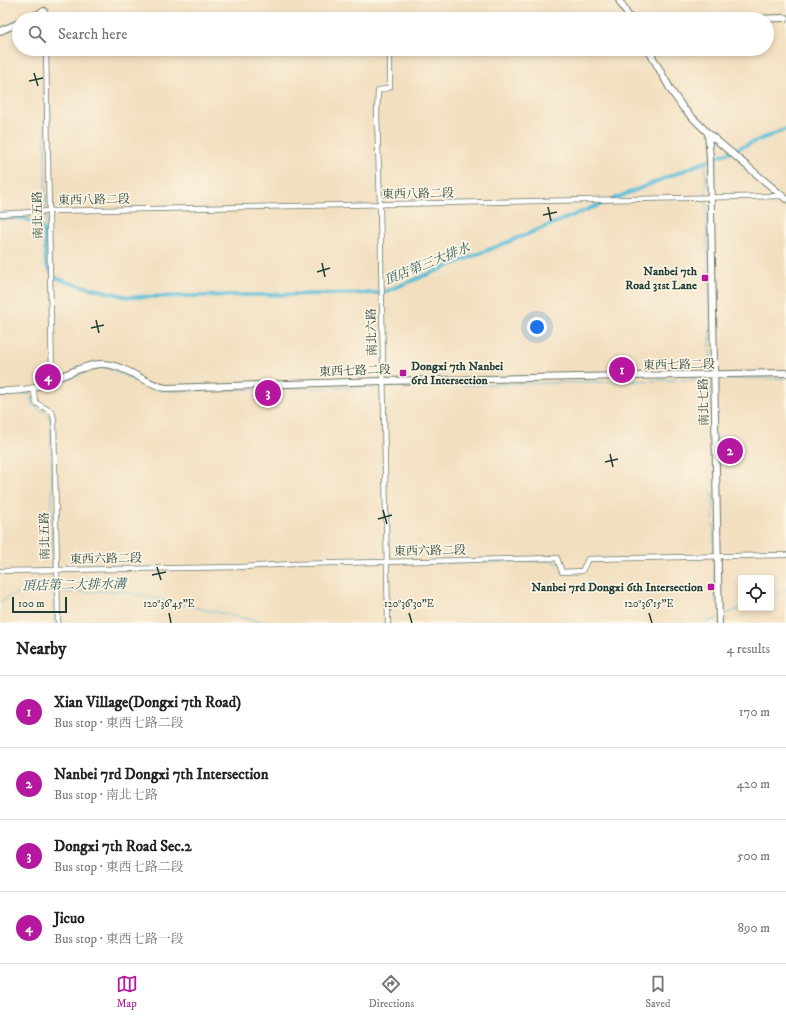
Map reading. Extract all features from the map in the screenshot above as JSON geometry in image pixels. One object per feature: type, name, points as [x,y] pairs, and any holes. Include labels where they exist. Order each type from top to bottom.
[{"type":"street","points":[[619,0],[626,12]]},
{"type":"street","points":[[774,18],[786,18]]},
{"type":"street","points":[[0,30],[12,26]]},
{"type":"street","name":"南北五路","points":[[46,56],[52,380]]},
{"type":"street","name":"南北六路","points":[[388,623],[377,115],[378,90],[390,87],[390,56]]},
{"type":"street","points":[[652,56],[672,92],[684,108],[708,133],[785,197]]},
{"type":"street","name":"南北七路","points":[[708,133],[717,469],[719,623]]},
{"type":"street","name":"東西八路二段","points":[[0,214],[50,211],[785,197]]},
{"type":"street","name":"東西七路二段","points":[[0,392],[33,388],[99,364],[110,365],[156,386],[166,388],[383,381],[786,373]]},
{"type":"street","name":"南北五路","points":[[33,388],[36,403],[52,412],[54,419],[58,623]]},
{"type":"street","name":"東西六路二段","points":[[0,571],[242,567],[292,564],[557,558],[562,572],[582,571],[588,559],[786,555]]},
{"type":"waterway","points":[[44,56],[46,208]]},
{"type":"waterway","name":"頂店第三大排水","points":[[0,218],[24,218],[33,222],[44,231],[46,263],[54,277],[70,283],[128,297],[382,293],[786,129]]},
{"type":"waterway","points":[[706,161],[706,197]]},
{"type":"waterway","points":[[706,200],[711,372]]},
{"type":"waterway","points":[[43,231],[46,228],[46,214]]},
{"type":"waterway","points":[[36,391],[103,367]]},
{"type":"waterway","points":[[106,368],[148,387],[163,391]]},
{"type":"waterway","points":[[718,379],[786,378]]},
{"type":"waterway","points":[[385,387],[711,379]]},
{"type":"waterway","points":[[711,380],[712,438]]},
{"type":"waterway","points":[[169,391],[381,387]]},
{"type":"waterway","points":[[0,395],[31,393]]},
{"type":"waterway","points":[[30,394],[32,405],[49,415],[51,421],[53,568]]},
{"type":"waterway","points":[[713,494],[714,554]]},
{"type":"waterway","points":[[714,558],[716,602]]},
{"type":"waterway","points":[[425,563],[555,561],[557,565]]},
{"type":"waterway","points":[[54,571],[55,623]]},
{"type":"waterway","name":"頂店第二大排水溝","points":[[774,594],[786,589]]},
{"type":"waterway","name":"頂店第二大排水溝","points":[[59,592],[121,591],[266,623]]},
{"type":"waterway","name":"頂店第二大排水溝","points":[[0,602],[15,594],[55,592]]},
{"type":"waterway","name":"頂店第二大排水溝","points":[[722,616],[738,609]]},
{"type":"waterway","name":"頂店第二大排水溝","points":[[706,623],[717,618]]},
{"type":"place","name":"Nanbei 7th Road 31st Lane","points":[[705,278]]},
{"type":"place","name":"Xian Village(Dongxi 7th Road)","points":[[622,370]]},
{"type":"place","name":"Dongxi 7th Nanbei 6rd Intersection","points":[[403,373]]},
{"type":"place","name":"Jicuo","points":[[48,377]]},
{"type":"place","name":"Dongxi 7th Road Sec.2","points":[[268,393]]},
{"type":"place","name":"Nanbei 7rd Dongxi 7th Intersection","points":[[730,451]]},
{"type":"place","name":"Nanbei 7rd Dongxi 6th Intersection","points":[[711,587]]}]
